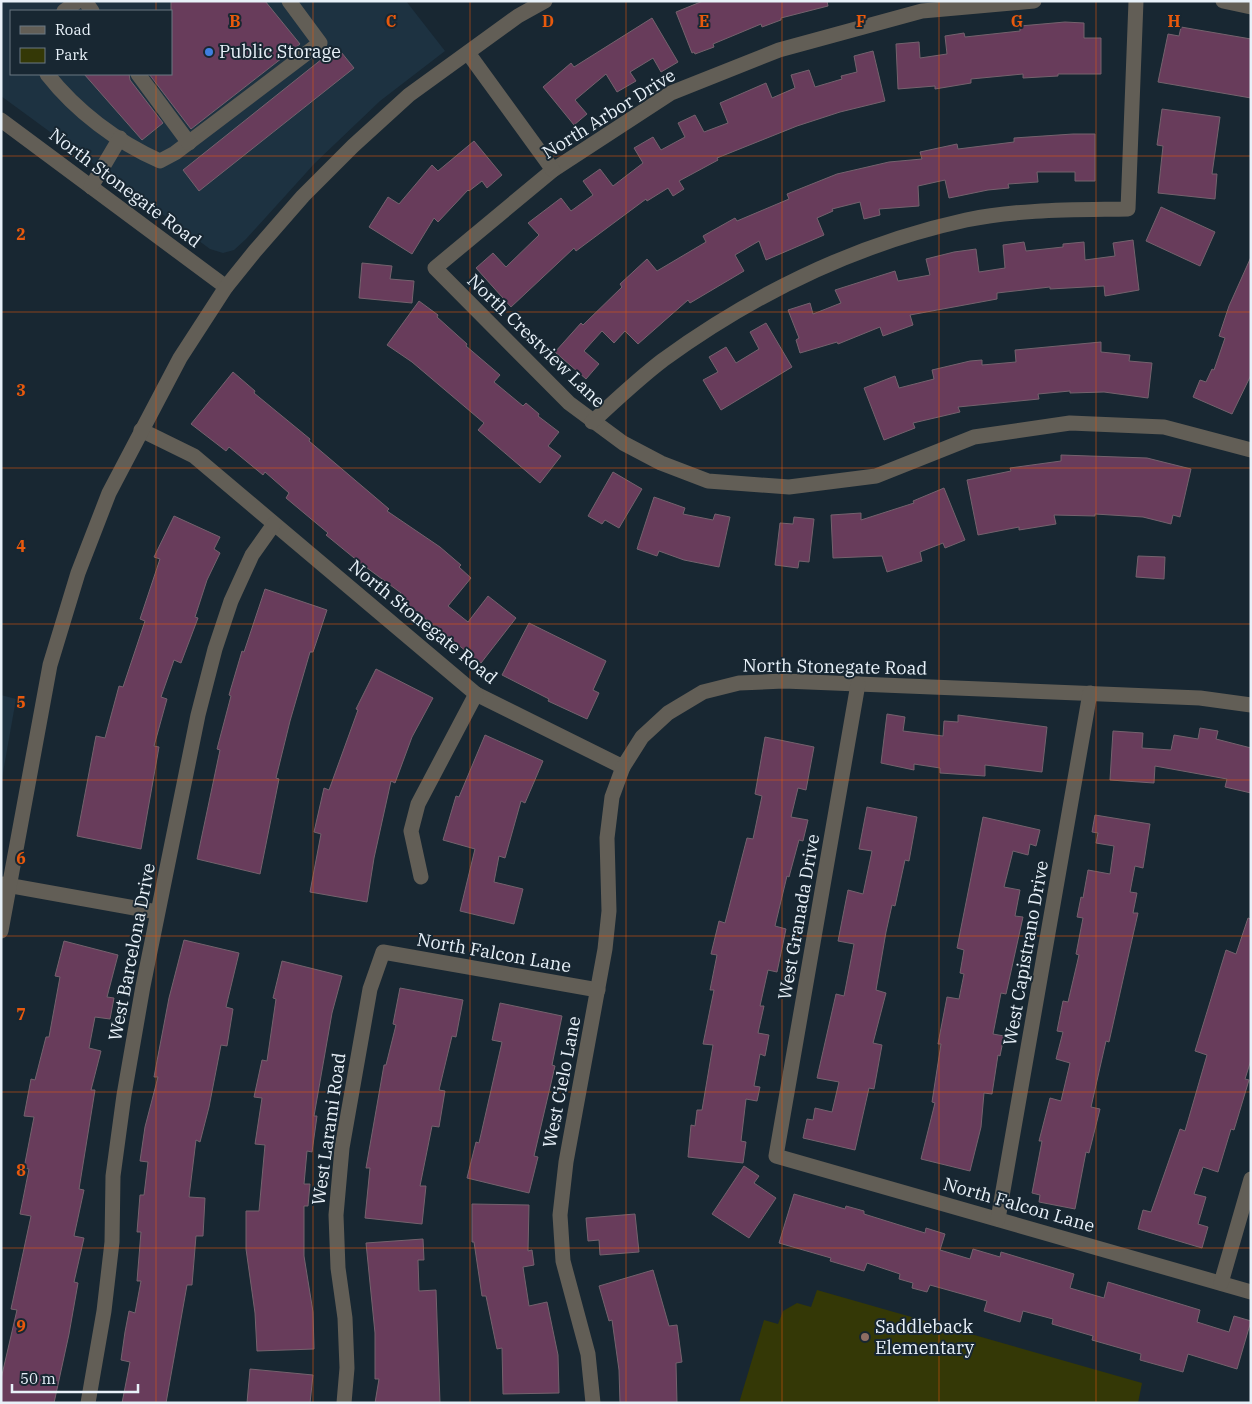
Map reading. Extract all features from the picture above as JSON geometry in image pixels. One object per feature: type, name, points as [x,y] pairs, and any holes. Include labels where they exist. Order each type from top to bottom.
[{"type":"street","points":[[65,10],[78,1]]},
{"type":"street","points":[[48,75],[82,111],[120,138],[160,160],[189,143],[320,43],[290,1]]},
{"type":"street","points":[[1,931],[5,884],[50,665],[78,574],[109,493],[180,358],[226,287],[303,196],[353,146],[409,95],[518,16],[545,1]]},
{"type":"street","name":"North Arbor Drive","points":[[436,268],[552,170],[671,93],[779,50],[922,11],[1034,1]]},
{"type":"street","points":[[592,422],[663,361],[765,294],[836,260],[967,220],[1042,211],[1128,209],[1136,1]]},
{"type":"street","points":[[1223,1],[1251,7]]},
{"type":"street","points":[[468,53],[552,170]]},
{"type":"street","points":[[139,75],[189,143]]},
{"type":"street","name":"North Stonegate Road","points":[[1,120],[226,287]]},
{"type":"street","points":[[91,186],[120,138]]},
{"type":"street","name":"North Crestview Lane","points":[[436,268],[569,403],[592,422],[623,443],[661,463],[708,481],[789,487],[876,476],[974,437],[1070,423],[1164,427],[1251,450]]},
{"type":"street","name":"North Stonegate Road","points":[[141,430],[194,456],[476,694],[623,767],[642,737],[668,713],[703,692],[739,683],[784,681],[1090,693],[1200,698],[1251,705]]},
{"type":"street","name":"West Barcelona Drive","points":[[88,1403],[104,1311],[111,1252],[114,1176],[124,1095],[157,912],[179,818],[198,715],[215,649],[231,601],[252,555],[274,524]]},
{"type":"street","name":"West Granada Drive","points":[[776,1156],[858,684]]},
{"type":"street","name":"West Capistrano Drive","points":[[998,1219],[1090,693]]},
{"type":"street","points":[[421,877],[411,831],[418,804],[476,694]]},
{"type":"street","name":"West Cielo Lane","points":[[593,1403],[588,1354],[562,1261],[560,1215],[566,1162],[598,990],[610,910],[607,838],[612,797],[623,767]]},
{"type":"street","points":[[5,884],[157,912]]},
{"type":"street","name":"North Falcon Lane","points":[[383,952],[598,990]]},
{"type":"street","name":"West Larami Road","points":[[344,1403],[347,1368],[345,1318],[338,1268],[338,1196],[342,1148],[370,989],[383,952]]},
{"type":"street","name":"North Falcon Lane","points":[[776,1156],[1251,1292]]},
{"type":"street","points":[[1221,1283],[1251,1179]]},
{"type":"shaded area","points":[[1,1],[406,1],[445,51],[380,101],[315,163],[234,250],[223,253],[210,249],[1,96]]},
{"type":"shaded area","points":[[1,695],[16,699],[1,784]]},
{"type":"green space","name":"Saddleback Elementary","points":[[817,1290],[1142,1383],[1138,1403],[739,1403],[764,1320],[778,1324],[783,1311],[797,1303],[811,1307]]},
{"type":"building","points":[[171,1],[265,1],[300,44],[191,129],[150,75],[172,75]]},
{"type":"building","points":[[703,1],[827,1],[828,6],[781,18],[781,20],[762,27],[761,24],[713,44],[714,47],[695,54],[694,52],[692,53],[676,12]]},
{"type":"building","points":[[652,18],[678,62],[661,72],[653,58],[630,72],[636,81],[617,92],[606,74],[575,100],[587,114],[574,125],[543,87],[571,63],[574,67]]},
{"type":"building","points":[[1065,22],[1084,23],[1084,38],[1101,38],[1101,74],[1058,74],[1058,76],[1023,78],[1023,74],[971,79],[971,83],[935,89],[935,86],[898,89],[896,44],[919,42],[920,58],[947,54],[945,36],[964,33],[965,37],[1020,31],[1020,26]]},
{"type":"building","points":[[1181,27],[1251,39],[1251,98],[1158,82],[1168,34],[1179,36]]},
{"type":"building","points":[[337,47],[354,68],[199,191],[183,170]]},
{"type":"building","points":[[873,51],[885,101],[840,112],[797,126],[717,158],[718,160],[679,181],[684,189],[673,196],[668,188],[647,201],[646,199],[576,251],[574,248],[511,307],[476,268],[493,253],[506,267],[539,235],[528,223],[561,198],[571,211],[593,195],[583,181],[600,169],[613,186],[643,163],[634,148],[653,137],[661,150],[685,137],[678,123],[695,115],[704,132],[728,123],[720,103],[766,83],[772,98],[795,88],[791,75],[809,70],[815,87],[842,79],[841,76],[857,72],[854,56]]},
{"type":"building","points":[[85,75],[129,75],[130,80],[163,123],[142,140]]},
{"type":"building","points":[[1162,109],[1220,117],[1212,174],[1217,174],[1215,199],[1158,193],[1163,146],[1157,145]]},
{"type":"building","points":[[1095,134],[1095,181],[1075,181],[1075,172],[1037,172],[1038,182],[1008,184],[1009,188],[949,198],[945,180],[918,186],[919,206],[879,209],[880,215],[864,219],[860,202],[832,209],[833,211],[817,218],[824,235],[766,260],[759,241],[735,255],[744,271],[690,303],[688,300],[638,344],[625,331],[614,343],[602,331],[584,351],[599,364],[586,379],[555,352],[581,323],[583,325],[622,287],[620,284],[647,259],[657,271],[706,242],[703,236],[735,218],[737,221],[789,199],[787,194],[837,174],[889,162],[922,159],[920,152],[957,144],[958,149],[1014,142],[1014,138]]},
{"type":"building","points":[[474,141],[502,175],[487,188],[482,181],[468,190],[438,222],[434,218],[412,254],[369,227],[388,197],[399,204],[432,165],[438,171]]},
{"type":"building","points":[[1161,207],[1215,232],[1200,266],[1146,241]]},
{"type":"building","points":[[1133,240],[1139,290],[1105,296],[1104,286],[1050,289],[1050,287],[997,293],[997,299],[910,315],[913,325],[883,336],[880,327],[838,344],[837,342],[800,353],[796,340],[799,338],[788,310],[810,303],[813,314],[841,303],[835,290],[895,271],[898,281],[930,275],[926,259],[954,252],[976,249],[979,272],[1005,268],[1003,245],[1024,242],[1026,251],[1063,247],[1063,244],[1084,242],[1085,260],[1115,256],[1113,243]]},
{"type":"building","points":[[1251,257],[1251,375],[1232,414],[1193,397],[1200,380],[1206,382],[1212,369],[1214,370],[1225,338],[1219,336],[1229,306]]},
{"type":"building","points":[[362,263],[392,266],[390,279],[414,281],[412,303],[359,298]]},
{"type":"building","points":[[419,301],[438,315],[437,317],[467,344],[466,346],[500,375],[494,382],[523,406],[526,403],[539,414],[538,416],[559,432],[548,446],[561,456],[540,483],[478,430],[484,423],[412,362],[387,345]]},
{"type":"building","points":[[766,323],[792,367],[721,410],[703,380],[718,372],[709,357],[726,347],[736,363],[759,349],[750,332]]},
{"type":"building","points":[[1101,342],[1101,352],[1130,355],[1129,361],[1152,363],[1148,398],[1104,392],[1070,393],[1070,391],[1038,394],[1039,399],[958,407],[960,412],[913,423],[915,428],[884,440],[864,388],[895,376],[899,388],[934,379],[932,370],[970,361],[982,360],[982,365],[1016,362],[1015,350]]},
{"type":"building","points":[[233,372],[255,391],[254,393],[310,439],[309,441],[389,509],[387,511],[440,547],[461,565],[459,567],[471,578],[448,606],[468,622],[488,596],[516,618],[481,663],[398,597],[401,593],[326,535],[328,533],[286,498],[289,493],[265,472],[263,475],[229,447],[226,451],[191,424]]},
{"type":"building","points":[[1061,455],[1147,458],[1191,469],[1180,517],[1173,515],[1171,524],[1143,517],[1095,514],[1095,516],[1054,515],[1056,524],[1019,530],[1019,527],[978,535],[967,480],[1011,471],[1010,468],[1061,461]]},
{"type":"building","points":[[613,472],[642,489],[619,528],[605,520],[602,524],[588,516]]},
{"type":"building","points":[[944,488],[965,540],[945,548],[943,543],[920,552],[922,561],[887,572],[882,556],[833,558],[831,515],[861,513],[861,520],[914,503],[913,501]]},
{"type":"building","points":[[654,497],[685,508],[683,514],[713,520],[715,514],[730,517],[719,567],[684,560],[659,551],[657,556],[637,549]]},
{"type":"building","points":[[174,516],[220,537],[214,549],[220,553],[207,580],[195,617],[198,618],[181,663],[174,660],[161,697],[167,699],[154,746],[159,747],[141,849],[77,836],[96,736],[105,738],[119,686],[123,687],[145,621],[140,619],[160,559],[154,557]]},
{"type":"building","points":[[794,517],[814,519],[809,562],[799,561],[798,568],[775,565],[780,523],[793,524]]},
{"type":"building","points":[[1138,556],[1165,557],[1164,579],[1136,577]]},
{"type":"building","points":[[265,589],[327,610],[313,652],[310,652],[290,721],[276,778],[279,779],[260,874],[197,859],[220,750],[217,749],[231,696],[229,695],[242,651],[244,652]]},
{"type":"building","points":[[529,623],[606,661],[593,690],[599,693],[587,719],[548,701],[549,699],[502,675]]},
{"type":"building","points":[[376,669],[433,698],[412,737],[395,783],[391,781],[374,858],[367,902],[310,892],[321,834],[314,832],[324,788],[329,790],[358,710],[356,709]]},
{"type":"building","points":[[887,714],[905,717],[903,731],[943,736],[944,721],[958,722],[958,715],[1047,727],[1042,772],[985,765],[985,776],[940,773],[940,768],[914,764],[914,770],[881,763]]},
{"type":"building","points":[[1200,728],[1218,731],[1216,739],[1251,748],[1251,793],[1225,787],[1227,779],[1155,766],[1154,783],[1110,780],[1113,731],[1143,733],[1142,748],[1171,750],[1174,735],[1198,739]]},
{"type":"building","points":[[485,735],[543,761],[525,803],[521,801],[505,858],[499,856],[494,882],[523,889],[514,924],[460,911],[475,849],[443,840],[456,796],[459,797]]},
{"type":"building","points":[[765,737],[814,747],[806,790],[798,788],[791,817],[808,820],[803,841],[799,840],[789,877],[787,876],[775,926],[786,929],[777,972],[768,970],[760,1006],[764,1006],[758,1033],[769,1035],[765,1056],[760,1054],[754,1086],[760,1087],[757,1101],[746,1099],[741,1141],[746,1142],[743,1163],[688,1157],[691,1125],[695,1126],[697,1110],[702,1110],[713,1045],[703,1044],[714,990],[710,990],[717,955],[711,954],[719,921],[725,923],[747,838],[753,839],[762,796],[755,794]]},
{"type":"building","points":[[867,807],[917,817],[909,861],[905,860],[895,906],[892,905],[886,932],[876,990],[886,993],[873,1043],[882,1045],[874,1089],[869,1088],[855,1150],[803,1138],[807,1119],[813,1120],[815,1108],[832,1112],[839,1082],[817,1078],[836,994],[844,996],[854,944],[838,941],[848,890],[863,894],[872,851],[859,849]]},
{"type":"building","points":[[1095,815],[1150,824],[1143,868],[1135,866],[1130,892],[1137,893],[1133,913],[1138,913],[1109,1042],[1106,1041],[1091,1107],[1100,1109],[1089,1153],[1086,1152],[1075,1209],[1039,1202],[1040,1195],[1032,1193],[1042,1141],[1039,1141],[1050,1098],[1061,1101],[1070,1063],[1056,1059],[1063,1032],[1057,1031],[1063,1001],[1068,1002],[1079,955],[1076,954],[1083,918],[1077,917],[1081,897],[1083,898],[1088,870],[1110,874],[1114,846],[1096,843],[1098,833],[1092,832]]},
{"type":"building","points":[[983,817],[1040,830],[1036,846],[1030,844],[1028,855],[1013,851],[1004,887],[1020,890],[1015,916],[1023,917],[1006,994],[1001,993],[993,1034],[1004,1036],[1000,1056],[998,1055],[992,1094],[984,1093],[981,1127],[970,1171],[921,1159],[935,1103],[932,1102],[941,1044],[938,1044],[947,997],[959,999],[964,974],[960,973],[964,950],[957,948]]},
{"type":"building","points":[[1248,918],[1251,919],[1251,1060],[1245,1079],[1249,1080],[1234,1130],[1231,1129],[1218,1172],[1203,1167],[1194,1194],[1206,1197],[1198,1224],[1208,1227],[1202,1248],[1138,1229],[1143,1210],[1151,1212],[1180,1129],[1185,1131],[1207,1055],[1195,1051],[1226,950],[1236,954]]},
{"type":"building","points":[[184,940],[239,953],[226,1007],[233,1009],[227,1046],[221,1045],[200,1142],[196,1140],[189,1197],[205,1198],[203,1236],[196,1236],[192,1285],[187,1285],[166,1403],[122,1403],[130,1362],[121,1360],[125,1332],[129,1311],[135,1313],[141,1281],[137,1281],[141,1232],[137,1232],[140,1195],[144,1195],[148,1162],[140,1161],[145,1127],[158,1077],[154,1077],[169,998]]},
{"type":"building","points":[[64,941],[118,955],[107,997],[114,998],[110,1019],[95,1017],[89,1048],[101,1051],[91,1090],[95,1090],[79,1189],[84,1190],[74,1236],[84,1238],[74,1282],[78,1283],[54,1403],[1,1403],[1,1379],[17,1310],[11,1309],[31,1216],[20,1214],[29,1169],[24,1168],[34,1117],[24,1116],[31,1079],[35,1080],[46,1037],[49,1037],[60,977],[55,976]]},
{"type":"building","points":[[282,961],[342,976],[332,1013],[314,1116],[317,1116],[312,1152],[307,1151],[304,1184],[310,1184],[308,1206],[304,1206],[304,1256],[313,1312],[314,1349],[257,1351],[255,1313],[246,1249],[246,1211],[259,1211],[265,1145],[255,1144],[262,1098],[254,1097],[262,1060],[267,1061],[276,999],[273,998]]},
{"type":"building","points":[[400,988],[463,1000],[456,1037],[452,1036],[439,1090],[445,1091],[439,1127],[432,1126],[420,1186],[426,1186],[422,1224],[365,1218],[370,1168],[366,1168],[384,1065],[386,1065],[396,1025],[393,1024]]},
{"type":"building","points":[[500,1003],[562,1016],[552,1065],[555,1066],[534,1156],[538,1157],[529,1193],[467,1178],[476,1142],[479,1143],[502,1042],[492,1040]]},
{"type":"building","points":[[744,1166],[759,1176],[754,1183],[776,1198],[749,1238],[712,1214]]},
{"type":"building","points":[[794,1194],[845,1209],[846,1206],[864,1211],[864,1214],[925,1233],[926,1228],[945,1234],[940,1250],[970,1259],[973,1249],[1000,1257],[1001,1252],[1074,1274],[1070,1288],[1104,1298],[1108,1282],[1200,1310],[1197,1322],[1229,1332],[1234,1316],[1251,1321],[1237,1369],[1188,1354],[1183,1372],[1140,1360],[1141,1354],[1092,1340],[1093,1336],[1052,1324],[1053,1319],[1023,1311],[1020,1322],[984,1311],[987,1301],[930,1285],[927,1292],[912,1288],[913,1283],[899,1279],[900,1274],[867,1263],[864,1271],[830,1261],[831,1258],[779,1243]]},
{"type":"building","points":[[472,1204],[529,1205],[528,1251],[532,1250],[534,1265],[523,1267],[529,1306],[547,1302],[558,1355],[559,1393],[503,1394],[502,1348],[497,1349],[486,1296],[482,1296],[474,1242],[472,1242]]},
{"type":"building","points":[[635,1214],[639,1252],[600,1255],[599,1240],[588,1241],[586,1218]]},
{"type":"building","points":[[423,1239],[424,1260],[418,1260],[419,1291],[436,1290],[440,1403],[375,1403],[379,1379],[375,1379],[375,1333],[366,1243]]},
{"type":"building","points":[[653,1270],[669,1326],[677,1325],[682,1362],[676,1363],[677,1403],[620,1403],[619,1370],[612,1320],[609,1321],[599,1286]]},
{"type":"building","points":[[250,1369],[313,1375],[310,1403],[247,1403]]},
{"type":"place","name":"Public Storage","points":[[209,52]]},
{"type":"place","name":"Saddleback Elementary","points":[[865,1337]]}]
